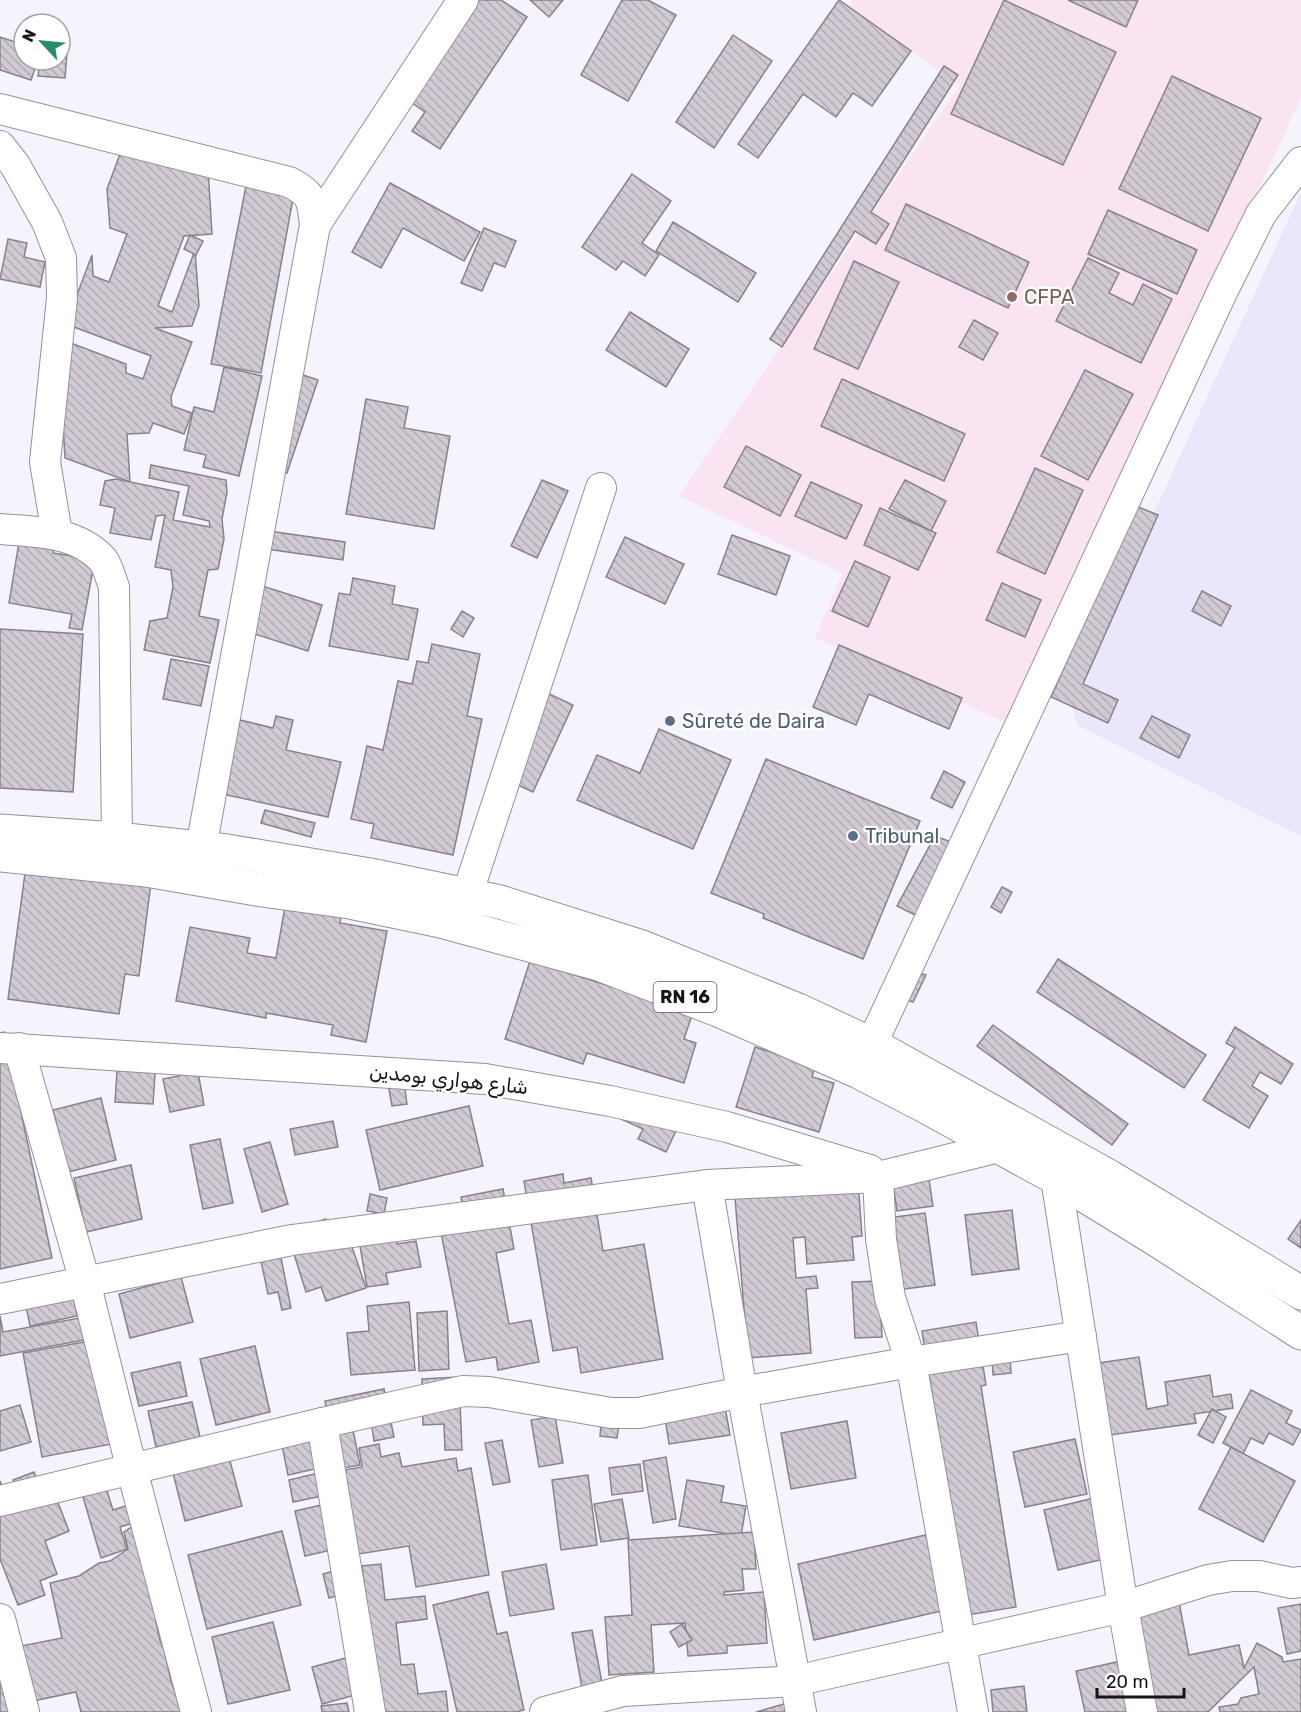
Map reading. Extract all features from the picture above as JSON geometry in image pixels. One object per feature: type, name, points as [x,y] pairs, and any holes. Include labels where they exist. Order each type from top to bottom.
[{"type":"main road","name":"RN 16","points":[[0,831],[116,853],[146,870],[350,902],[441,921],[599,964],[718,1010],[865,1058],[1110,1177],[1301,1293]]},
{"type":"main road","name":"RN 16","points":[[0,855],[201,849],[227,851],[370,875],[500,902],[642,947],[798,1010],[865,1058],[999,1147],[1056,1178],[1157,1240],[1301,1333]]},
{"type":"street","points":[[315,225],[463,0]]},
{"type":"street","points":[[0,109],[289,182],[300,187],[312,200],[315,225],[201,849]]},
{"type":"street","points":[[0,146],[15,165],[47,222],[61,258],[62,298],[45,462],[57,534]]},
{"type":"street","points":[[865,1058],[1223,290],[1261,214],[1300,161]]},
{"type":"street","points":[[467,895],[602,488]]},
{"type":"street","points":[[0,529],[57,534],[83,544],[104,562],[114,587],[116,853]]},
{"type":"street","points":[[9,1048],[85,1282],[196,1712]]},
{"type":"street","name":"شارع هواري بومدين","points":[[9,1048],[485,1079],[610,1101],[727,1127],[883,1176]]},
{"type":"street","points":[[0,1299],[292,1240],[707,1185],[883,1176],[999,1147]]},
{"type":"street","points":[[883,1176],[881,1239],[890,1298],[911,1362],[973,1712]]},
{"type":"street","points":[[1056,1178],[1123,1607],[1142,1712]]},
{"type":"street","points":[[707,1185],[742,1392],[801,1712]]},
{"type":"street","points":[[0,1501],[463,1391],[489,1392],[611,1413],[639,1413],[911,1362],[1081,1336]]},
{"type":"street","points":[[322,1423],[370,1712]]},
{"type":"street","points":[[545,1712],[795,1681],[1123,1607],[1208,1580],[1233,1576],[1259,1576],[1292,1583],[1301,1581]]},
{"type":"street","points":[[0,1619],[24,1712]]},
{"type":"shaded area","name":"CFPA","points":[[852,0],[1301,0],[1301,98],[1009,724],[815,638],[842,573],[679,496],[960,85],[850,8]]},
{"type":"shaded area","points":[[1301,192],[1301,836],[1078,726],[1069,698]]},
{"type":"building","points":[[473,0],[501,0],[527,17],[440,149],[412,131],[425,112],[408,100]]},
{"type":"building","points":[[530,0],[563,0],[549,17]]},
{"type":"building","points":[[622,0],[648,0],[676,15],[628,101],[581,75]]},
{"type":"building","points":[[839,0],[911,51],[872,106],[853,93],[836,117],[803,94],[758,158],[738,144]]},
{"type":"building","points":[[1004,0],[1116,52],[1063,165],[951,114]]},
{"type":"building","points":[[1068,0],[1138,0],[1126,27]]},
{"type":"building","points":[[733,35],[772,61],[714,148],[676,122]]},
{"type":"building","points":[[0,37],[12,41],[12,72],[34,72],[31,80],[0,70]]},
{"type":"building","points":[[944,66],[958,75],[871,212],[889,224],[876,244],[855,231],[782,347],[770,339]]},
{"type":"building","points":[[38,72],[65,72],[65,78],[38,76]]},
{"type":"building","points":[[1172,76],[1261,118],[1208,231],[1119,189]]},
{"type":"building","points":[[126,138],[208,169],[212,234],[184,236],[158,306],[172,312],[195,250],[199,306],[192,326],[155,328],[192,342],[171,397],[172,406],[192,413],[184,434],[153,423],[149,433],[127,434],[130,482],[65,458],[58,338],[126,364],[126,373],[143,379],[151,356],[66,324],[92,255],[93,276],[109,282],[127,234],[110,228],[107,189]]},
{"type":"building","points":[[632,174],[671,201],[642,243],[659,255],[645,276],[623,261],[616,270],[582,247]]},
{"type":"building","points":[[247,181],[295,188],[261,373],[211,364]]},
{"type":"building","points":[[390,183],[480,232],[464,261],[403,228],[381,268],[352,252]]},
{"type":"building","points":[[906,204],[1029,262],[1008,308],[885,250]]},
{"type":"building","points":[[1108,210],[1197,250],[1177,294],[1088,254]]},
{"type":"building","points":[[673,222],[756,273],[738,302],[656,251]]},
{"type":"building","points":[[484,228],[516,241],[505,267],[494,263],[482,291],[461,283]]},
{"type":"building","points":[[190,235],[203,241],[196,255],[184,249]]},
{"type":"building","points":[[8,239],[27,243],[24,257],[45,262],[40,287],[0,279]]},
{"type":"building","points":[[1088,258],[1119,273],[1109,293],[1133,305],[1143,284],[1172,299],[1141,363],[1056,321]]},
{"type":"building","points":[[854,261],[899,282],[858,369],[814,349]]},
{"type":"building","points":[[630,312],[689,349],[666,387],[606,350]]},
{"type":"building","points":[[974,320],[998,333],[983,360],[959,347]]},
{"type":"building","points":[[224,367],[262,376],[239,476],[203,467],[206,455],[184,450],[194,407],[214,412]]},
{"type":"building","points":[[1085,370],[1133,394],[1088,480],[1041,456]]},
{"type":"building","points":[[300,374],[318,380],[287,473],[269,467]]},
{"type":"building","points":[[842,379],[965,434],[944,481],[821,426]]},
{"type":"building","points":[[366,399],[408,407],[404,428],[450,436],[434,529],[346,514]]},
{"type":"building","points":[[746,446],[801,475],[780,516],[724,487]]},
{"type":"building","points":[[151,465],[226,480],[227,492],[222,519],[224,539],[218,569],[208,570],[199,616],[219,620],[210,663],[144,650],[150,621],[167,618],[173,587],[171,570],[155,567],[165,515],[156,516],[151,540],[110,533],[115,508],[100,505],[105,481],[116,479],[179,492],[173,520],[210,527],[209,521],[183,515],[189,486],[149,478]]},
{"type":"building","points":[[1035,468],[1083,490],[1045,574],[997,552]]},
{"type":"building","points":[[542,480],[568,491],[537,558],[511,546]]},
{"type":"building","points":[[905,480],[946,501],[931,531],[889,509]]},
{"type":"building","points":[[811,482],[862,505],[846,539],[795,516]]},
{"type":"building","points":[[1136,506],[1158,515],[1083,684],[1118,700],[1108,723],[1051,697]]},
{"type":"building","points":[[880,508],[936,533],[918,570],[864,545]]},
{"type":"building","points":[[21,530],[55,536],[53,553],[72,556],[74,543],[97,547],[82,630],[69,628],[72,614],[9,603]]},
{"type":"building","points":[[262,530],[345,542],[343,560],[260,548]]},
{"type":"building","points":[[732,535],[790,556],[776,595],[718,574]]},
{"type":"building","points":[[625,537],[684,564],[665,604],[606,577]]},
{"type":"building","points":[[855,561],[890,577],[868,627],[832,611]]},
{"type":"building","points":[[353,578],[395,586],[392,604],[418,609],[408,660],[329,646],[339,593],[350,595]]},
{"type":"building","points":[[247,581],[322,605],[308,651],[233,627]]},
{"type":"building","points":[[1002,583],[1041,600],[1025,637],[986,620]]},
{"type":"building","points":[[1202,591],[1231,606],[1221,626],[1192,611]]},
{"type":"building","points":[[462,611],[474,618],[463,637],[451,629]]},
{"type":"building","points":[[0,629],[83,634],[73,792],[0,788]]},
{"type":"building","points":[[432,644],[480,654],[467,716],[482,719],[453,855],[371,838],[374,824],[351,819],[367,746],[383,750],[398,681],[412,684],[417,661],[428,663]]},
{"type":"building","points":[[839,645],[962,698],[949,729],[869,694],[856,725],[813,707]]},
{"type":"building","points":[[171,659],[209,666],[201,706],[163,699]]},
{"type":"building","points":[[545,692],[573,705],[533,792],[505,779]]},
{"type":"building","points":[[276,716],[293,720],[286,750],[341,762],[328,817],[213,792],[232,757],[240,720],[273,728]]},
{"type":"building","points":[[1152,716],[1190,735],[1179,758],[1140,738]]},
{"type":"building","points":[[659,729],[731,760],[693,849],[577,800],[597,755],[640,773]]},
{"type":"building","points":[[766,759],[920,821],[863,959],[763,918],[764,914],[711,893]]},
{"type":"building","points":[[944,771],[965,782],[952,808],[931,798]]},
{"type":"building","points":[[265,810],[315,823],[311,837],[261,823]]},
{"type":"building","points":[[935,836],[951,842],[917,916],[897,906]]},
{"type":"building","points":[[26,866],[151,883],[139,976],[125,974],[119,1014],[8,999]]},
{"type":"building","points":[[1002,887],[1012,892],[1001,913],[991,907]]},
{"type":"building","points":[[286,901],[342,911],[340,923],[387,931],[366,1042],[331,1035],[333,1025],[266,1013],[266,1018],[176,1001],[190,927],[250,938],[247,953],[276,958]]},
{"type":"building","points":[[1058,959],[1206,1055],[1184,1088],[1037,992]]},
{"type":"building","points":[[530,961],[693,1012],[684,1039],[696,1043],[684,1083],[587,1053],[583,1064],[505,1039]]},
{"type":"building","points":[[915,972],[926,975],[913,1002],[901,998]]},
{"type":"building","points":[[993,1025],[1128,1124],[1112,1145],[977,1046]]},
{"type":"building","points":[[1235,1027],[1293,1064],[1281,1084],[1260,1072],[1252,1086],[1268,1096],[1249,1128],[1203,1100],[1235,1048],[1226,1043]]},
{"type":"building","points":[[4,1032],[52,1258],[0,1269],[0,1033]]},
{"type":"building","points":[[119,1041],[157,1043],[153,1104],[115,1102]]},
{"type":"building","points":[[755,1047],[815,1066],[812,1077],[834,1083],[819,1132],[736,1107]]},
{"type":"building","points":[[198,1072],[204,1105],[170,1112],[163,1079]]},
{"type":"building","points":[[403,1075],[407,1104],[392,1106],[387,1078]]},
{"type":"building","points":[[101,1098],[116,1160],[68,1172],[53,1110]]},
{"type":"building","points":[[469,1106],[483,1166],[380,1190],[366,1130]]},
{"type":"building","points":[[683,1116],[666,1152],[638,1139],[643,1129],[619,1118]]},
{"type":"building","points":[[333,1121],[338,1147],[295,1155],[290,1129]]},
{"type":"building","points":[[220,1139],[233,1203],[203,1209],[190,1145]]},
{"type":"building","points":[[270,1142],[288,1204],[262,1212],[244,1149]]},
{"type":"building","points":[[131,1165],[142,1219],[86,1232],[74,1178]]},
{"type":"building","points":[[733,1173],[858,1181],[862,1236],[852,1237],[854,1260],[807,1264],[805,1237],[793,1238],[796,1278],[816,1276],[818,1288],[806,1289],[811,1353],[748,1358]]},
{"type":"building","points":[[928,1173],[933,1206],[897,1211],[892,1178]]},
{"type":"building","points":[[563,1174],[564,1183],[591,1178],[603,1251],[644,1244],[663,1359],[581,1373],[577,1347],[553,1351],[524,1181]]},
{"type":"building","points":[[503,1189],[514,1249],[496,1253],[509,1324],[531,1320],[539,1362],[498,1370],[496,1357],[466,1362],[438,1217],[464,1212],[461,1197]]},
{"type":"building","points":[[370,1194],[387,1198],[384,1214],[367,1211]]},
{"type":"building","points":[[1012,1210],[1019,1269],[972,1275],[965,1215]]},
{"type":"building","points":[[925,1213],[935,1285],[897,1290],[888,1218]]},
{"type":"building","points":[[326,1219],[331,1234],[346,1229],[366,1288],[326,1301],[321,1287],[306,1292],[287,1232]]},
{"type":"building","points":[[1301,1220],[1301,1248],[1288,1239]]},
{"type":"building","points":[[395,1228],[397,1244],[416,1241],[421,1267],[386,1273],[388,1284],[367,1287],[358,1234]]},
{"type":"building","points":[[278,1243],[291,1308],[282,1310],[278,1292],[268,1294],[258,1247]]},
{"type":"building","points":[[69,1270],[77,1316],[30,1326],[21,1280]]},
{"type":"building","points":[[181,1277],[193,1322],[130,1338],[119,1294]]},
{"type":"building","points":[[879,1281],[882,1337],[855,1338],[852,1282]]},
{"type":"building","points":[[409,1302],[415,1370],[351,1375],[347,1333],[369,1331],[367,1306]]},
{"type":"building","points":[[447,1311],[449,1369],[419,1371],[417,1313]]},
{"type":"building","points":[[0,1316],[3,1332],[85,1317],[89,1339],[0,1356]]},
{"type":"building","points":[[976,1322],[986,1385],[981,1386],[1016,1607],[968,1615],[922,1331]]},
{"type":"building","points":[[1009,1339],[1011,1373],[993,1375],[991,1340]]},
{"type":"building","points":[[89,1341],[112,1444],[42,1457],[23,1353]]},
{"type":"building","points":[[255,1346],[270,1412],[216,1425],[200,1359]]},
{"type":"building","points":[[1139,1357],[1147,1409],[1168,1405],[1165,1382],[1210,1375],[1213,1397],[1231,1394],[1233,1408],[1194,1414],[1196,1423],[1103,1436],[1092,1364]]},
{"type":"building","points":[[180,1362],[187,1396],[139,1406],[131,1373]]},
{"type":"building","points":[[459,1377],[462,1450],[445,1450],[444,1424],[423,1425],[422,1379]]},
{"type":"building","points":[[384,1389],[394,1437],[374,1441],[372,1427],[353,1430],[360,1465],[338,1469],[325,1401]]},
{"type":"building","points":[[1251,1390],[1292,1411],[1286,1423],[1301,1430],[1293,1445],[1269,1433],[1263,1444],[1251,1438],[1243,1454],[1223,1443]]},
{"type":"building","points":[[724,1401],[730,1435],[669,1444],[664,1411]]},
{"type":"building","points":[[192,1402],[200,1437],[156,1447],[148,1411]]},
{"type":"building","points":[[20,1405],[31,1442],[0,1451],[0,1411]]},
{"type":"building","points":[[1212,1409],[1226,1417],[1213,1443],[1198,1435]]},
{"type":"building","points":[[602,1414],[620,1416],[617,1438],[600,1436]]},
{"type":"building","points":[[555,1416],[563,1463],[539,1467],[531,1420]]},
{"type":"building","points":[[847,1421],[856,1478],[791,1489],[781,1433]]},
{"type":"building","points":[[320,1431],[328,1466],[288,1475],[281,1440]]},
{"type":"building","points":[[1075,1439],[1087,1494],[1025,1507],[1013,1452]]},
{"type":"building","points":[[502,1440],[510,1482],[493,1485],[485,1443]]},
{"type":"building","points":[[379,1444],[381,1457],[399,1453],[402,1467],[456,1458],[458,1471],[471,1468],[489,1575],[416,1587],[409,1546],[352,1555],[338,1471],[362,1467],[359,1448]]},
{"type":"building","points":[[1231,1447],[1295,1481],[1263,1542],[1199,1509]]},
{"type":"building","points":[[227,1450],[242,1506],[185,1521],[171,1465]]},
{"type":"building","points":[[666,1457],[676,1519],[653,1523],[643,1461]]},
{"type":"building","points":[[640,1464],[643,1491],[612,1495],[609,1468]]},
{"type":"building","points":[[34,1472],[47,1504],[57,1500],[69,1531],[45,1541],[57,1574],[40,1581],[45,1595],[18,1605],[0,1559],[0,1481],[8,1501],[20,1497],[13,1480]]},
{"type":"building","points":[[101,1472],[113,1510],[132,1504],[137,1522],[120,1527],[127,1549],[101,1558],[78,1480]]},
{"type":"building","points":[[323,1472],[327,1495],[293,1502],[289,1480]]},
{"type":"building","points":[[588,1475],[597,1545],[561,1550],[552,1480]]},
{"type":"building","points":[[687,1480],[724,1486],[721,1502],[746,1506],[741,1536],[679,1526]]},
{"type":"building","points":[[1094,1498],[1108,1558],[1058,1570],[1044,1510]]},
{"type":"building","points":[[622,1499],[629,1538],[601,1542],[594,1504]]},
{"type":"building","points":[[330,1503],[340,1548],[305,1556],[295,1511]]},
{"type":"building","points":[[136,1524],[163,1617],[156,1622],[160,1641],[182,1712],[81,1712],[76,1692],[33,1701],[21,1646],[62,1638],[50,1583],[79,1576],[99,1563],[110,1561],[128,1549],[124,1532]]},
{"type":"building","points":[[282,1531],[301,1605],[207,1629],[188,1555]]},
{"type":"building","points":[[754,1532],[756,1569],[742,1569],[744,1590],[724,1592],[724,1595],[764,1592],[767,1643],[727,1646],[727,1653],[688,1656],[685,1623],[651,1625],[654,1672],[609,1675],[605,1617],[632,1615],[628,1540]]},
{"type":"building","points":[[930,1534],[946,1610],[814,1640],[798,1564]]},
{"type":"building","points":[[381,1564],[385,1600],[425,1596],[427,1619],[396,1623],[401,1665],[414,1664],[418,1694],[446,1691],[448,1712],[379,1712],[362,1566]]},
{"type":"building","points":[[546,1564],[554,1609],[510,1616],[502,1572]]},
{"type":"building","points":[[340,1569],[347,1593],[329,1598],[323,1574]]},
{"type":"building","points":[[488,1592],[497,1634],[507,1632],[524,1710],[457,1712],[433,1605]]},
{"type":"building","points":[[1179,1602],[1189,1655],[1239,1645],[1244,1668],[1257,1643],[1282,1657],[1283,1662],[1301,1659],[1301,1712],[1220,1712],[1219,1707],[1238,1704],[1241,1698],[1259,1694],[1254,1667],[1208,1712],[1150,1712],[1131,1611]]},
{"type":"building","points":[[1301,1604],[1301,1651],[1287,1654],[1278,1608]]},
{"type":"building","points":[[273,1622],[290,1690],[228,1704],[212,1637]]},
{"type":"building","points":[[682,1624],[692,1640],[679,1647],[670,1632]]},
{"type":"building","points":[[592,1630],[602,1683],[582,1688],[572,1633]]},
{"type":"building","points":[[0,1650],[14,1712],[0,1712]]},
{"type":"building","points":[[357,1655],[366,1692],[322,1704],[312,1667]]},
{"type":"building","points":[[1121,1661],[1132,1712],[1085,1712],[1076,1671]]},
{"type":"building","points":[[1024,1686],[1027,1712],[993,1712],[991,1690]]},
{"type":"building","points":[[791,1702],[792,1712],[756,1712]]},
{"type":"building","points":[[347,1703],[349,1712],[322,1712],[321,1706]]},
{"type":"place","name":"CFPA","points":[[1012,297]]},
{"type":"place","name":"Sûreté de Daira","points":[[670,721]]},
{"type":"place","name":"Tribunal","points":[[853,836]]}]
